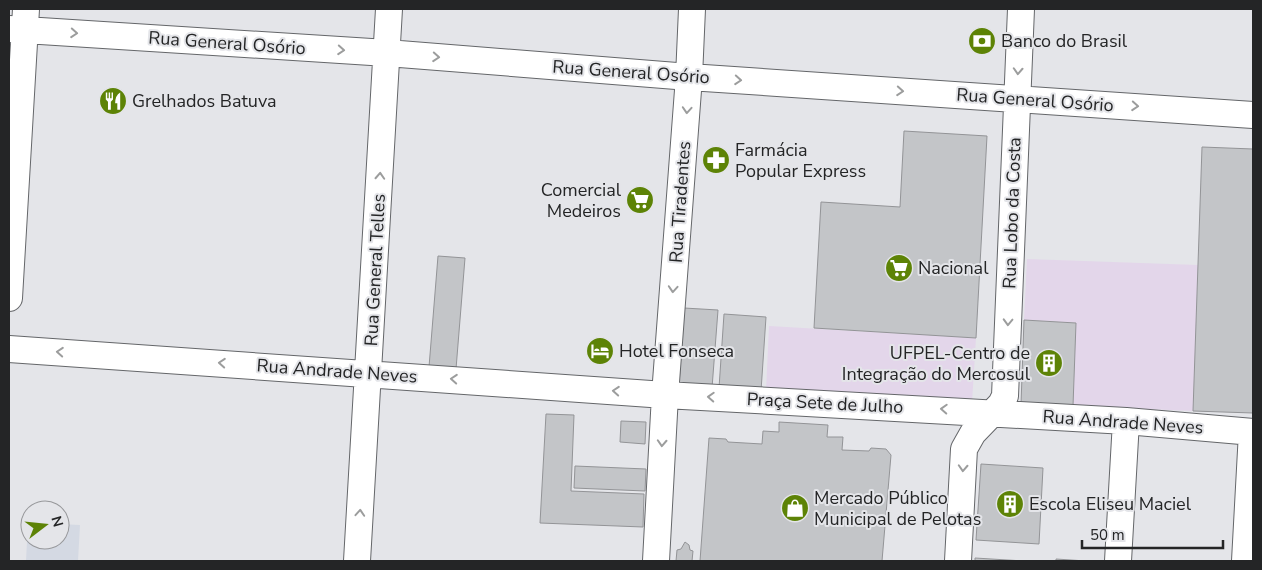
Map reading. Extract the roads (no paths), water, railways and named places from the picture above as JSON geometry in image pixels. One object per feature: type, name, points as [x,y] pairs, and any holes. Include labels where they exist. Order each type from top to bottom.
[{"type":"street","name":"Rua General Telles","points":[[357,561],[390,9]]},
{"type":"street","name":"Rua Tiradentes","points":[[665,395],[690,77],[692,9]]},
{"type":"street","name":"Rua Lobo da Costa","points":[[992,412],[1001,404],[1005,396],[1021,9]]},
{"type":"street","name":"Rua General Osório","points":[[20,23],[690,77],[1253,114]]},
{"type":"street","points":[[9,298],[20,23]]},
{"type":"street","name":"Rua Andrade Neves","points":[[9,349],[665,395]]},
{"type":"street","points":[[656,561],[665,395]]},
{"type":"street","name":"Praça Sete de Julho","points":[[665,395],[992,412]]},
{"type":"street","points":[[958,561],[964,449],[973,433],[992,412]]},
{"type":"street","name":"Rua Andrade Neves","points":[[992,412],[1253,432]]},
{"type":"street","points":[[1118,561],[1126,421]]},
{"type":"street","points":[[1245,561],[1253,432]]},
{"type":"place","name":"Banco do Brasil","points":[[982,41]]},
{"type":"place","name":"Grelhados Batuva","points":[[113,101]]},
{"type":"place","name":"Farmácia Popular Express","points":[[716,160]]},
{"type":"place","name":"Comercial Medeiros","points":[[640,200]]},
{"type":"place","name":"Nacional","points":[[899,268]]},
{"type":"place","name":"Hotel Fonseca","points":[[600,351]]},
{"type":"place","name":"UFPEL-Centro de Integração do Mercosul","points":[[1049,363]]},
{"type":"place","name":"Escola Eliseu Maciel","points":[[1010,504]]},
{"type":"place","name":"Mercado Público Municipal de Pelotas","points":[[795,508]]}]
